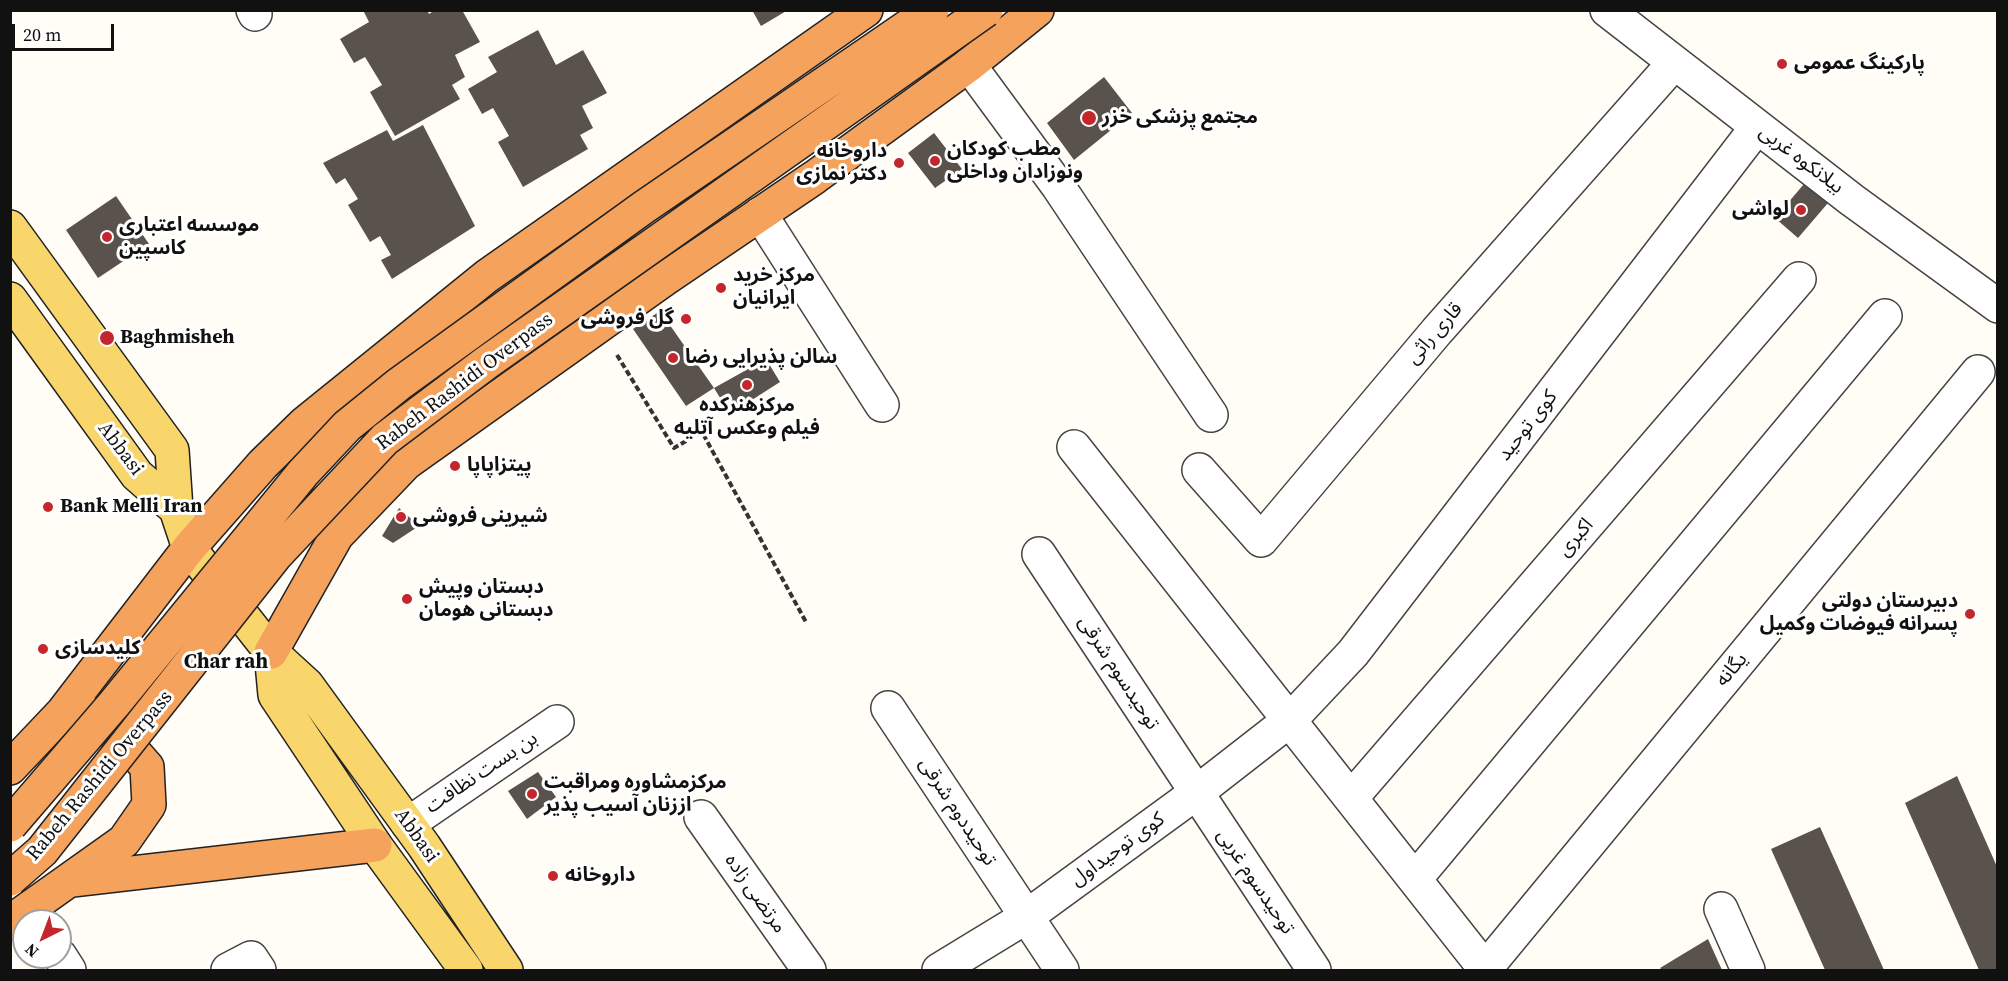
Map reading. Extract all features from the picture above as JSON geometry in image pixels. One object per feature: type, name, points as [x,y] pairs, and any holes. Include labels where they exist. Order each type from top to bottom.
[{"type":"highway","points":[[10,768],[63,712],[189,548],[263,464],[305,423],[487,276],[866,10]]},
{"type":"highway","name":"Rabeh Rashidi Overpass","points":[[10,825],[114,704],[303,473],[347,426],[399,384],[644,207],[932,10]]},
{"type":"highway","name":"Rabeh Rashidi Overpass","points":[[10,879],[42,851],[275,556],[385,439],[486,363],[987,10]]},
{"type":"highway","points":[[271,652],[337,535],[406,463],[969,65],[1037,10]]},
{"type":"highway","points":[[607,190],[596,222],[603,256],[626,274],[666,278]]},
{"type":"highway","points":[[34,909],[67,880],[124,841],[149,805],[147,767],[125,742],[91,714],[63,712]]},
{"type":"highway","points":[[67,880],[375,845]]},
{"type":"main road","points":[[10,226],[172,450],[176,509]]},
{"type":"main road","name":"Abbasi","points":[[10,299],[137,475],[176,509],[189,548],[271,652],[307,685],[408,824],[506,970]]},
{"type":"main road","name":"Abbasi","points":[[271,652],[274,695],[375,845],[466,970]]},
{"type":"street","name":"بیلانکوه غربی","points":[[1607,10],[1757,127],[1998,306]]},
{"type":"street","name":"قاری راثی","points":[[1199,470],[1261,540],[1437,331],[1674,63]]},
{"type":"street","points":[[969,65],[1058,186],[1211,415]]},
{"type":"street","name":"کوی توحید","points":[[1291,720],[1353,653],[1757,127]]},
{"type":"street","points":[[760,214],[882,405]]},
{"type":"street","name":"اکبری","points":[[1352,797],[1800,279]]},
{"type":"street","points":[[1415,879],[1885,316]]},
{"type":"street","name":"یگانه","points":[[1485,970],[1978,372]]},
{"type":"street","points":[[1074,447],[1352,797],[1485,970]]},
{"type":"street","name":"توحیدسوم شرقی","points":[[1039,554],[1196,793]]},
{"type":"street","name":"توحیددوم شرقی","points":[[888,708],[1062,970]]},
{"type":"street","name":"کوی توحیداول","points":[[939,970],[1026,917],[1196,793],[1291,720]]},
{"type":"street","name":"بن بست نظافت","points":[[408,824],[557,722]]},
{"type":"street","name":"توحیدسوم غربی","points":[[1196,793],[1314,970]]},
{"type":"street","name":"مرتضی زاده","points":[[701,817],[809,970]]},
{"type":"street","points":[[1721,909],[1748,970]]},
{"type":"street","points":[[228,970],[251,958],[259,970]]},
{"type":"path","points":[[599,327],[674,448],[702,432],[806,622]]},
{"type":"building","points":[[363,10],[427,10],[429,14],[435,10],[462,10],[480,42],[455,55],[465,77],[452,85],[460,99],[395,136],[370,92],[382,85],[365,57],[354,63],[340,39],[369,22]]},
{"type":"building","points":[[752,10],[788,10],[761,26]]},
{"type":"building","points":[[538,30],[556,65],[583,50],[607,93],[582,106],[593,128],[580,135],[588,149],[523,187],[498,142],[509,136],[493,108],[482,114],[468,89],[497,72],[488,57]]},
{"type":"building","name":"مجتمع پزشکی خزر","points":[[1104,77],[1132,113],[1074,160],[1047,123]]},
{"type":"building","points":[[423,125],[475,226],[392,279],[381,260],[391,255],[380,236],[370,242],[348,205],[358,199],[345,178],[336,184],[323,163],[387,130],[393,141]]},
{"type":"building","name":"مطب کودکان ونوزادان وداخلی","points":[[934,133],[962,169],[935,188],[908,153]]},
{"type":"building","name":"لواشی","points":[[1804,184],[1828,203],[1798,238],[1775,218]]},
{"type":"building","name":"موسسه اعتباری کاسپین","points":[[116,196],[149,244],[98,278],[66,230]]},
{"type":"building","name":"سالن پذیرایی رضا","points":[[660,311],[714,388],[686,406],[633,329]]},
{"type":"building","name":"مرکزهنرکده فیلم وعکس آتلیه","points":[[766,359],[780,382],[730,414],[714,388]]},
{"type":"building","name":"شیرینی فروشی","points":[[399,508],[419,526],[393,543],[382,536]]},
{"type":"building","name":"مرکزمشاوره ومراقبت اززنان آسیب پذیر","points":[[538,772],[556,797],[527,819],[508,791]]},
{"type":"building","points":[[1957,776],[1998,869],[1998,970],[1979,970],[1905,803]]},
{"type":"building","points":[[1820,827],[1884,970],[1825,970],[1771,849]]},
{"type":"building","points":[[1708,939],[1722,970],[1662,970],[1660,968]]},
{"type":"place","name":"پارکینگ عمومی","points":[[1782,64]]},
{"type":"place","name":"مجتمع پزشکی خزر","points":[[1089,118]]},
{"type":"place","name":"مطب کودکان ونوزادان وداخلی","points":[[935,161]]},
{"type":"place","name":"داروخانه دکتر نمازی","points":[[899,163]]},
{"type":"place","name":"لواشی","points":[[1801,210]]},
{"type":"place","name":"موسسه اعتباری کاسپین","points":[[107,237]]},
{"type":"place","name":"مرکز خرید ایرانیان","points":[[721,288]]},
{"type":"place","name":"گل فروشی","points":[[686,319]]},
{"type":"place","name":"Baghmisheh","points":[[107,338]]},
{"type":"place","name":"سالن پذیرایی رضا","points":[[673,358]]},
{"type":"place","name":"مرکزهنرکده فیلم وعکس آتلیه","points":[[747,385]]},
{"type":"place","name":"پیتزاپاپا","points":[[455,466]]},
{"type":"place","name":"Bank Melli Iran","points":[[48,507]]},
{"type":"place","name":"شیرینی فروشی","points":[[401,517]]},
{"type":"place","name":"دبستان وپیش دبستانی هومان","points":[[407,599]]},
{"type":"place","name":"دبیرستان دولتی پسرانه فیوضات وکمیل","points":[[1970,614]]},
{"type":"place","name":"کلیدسازی","points":[[43,649]]},
{"type":"place","name":"مرکزمشاوره ومراقبت اززنان آسیب پذیر","points":[[532,794]]},
{"type":"place","name":"داروخانه","points":[[553,876]]},
{"type":"district","name":"Char rah","points":[[226,663]]}]
